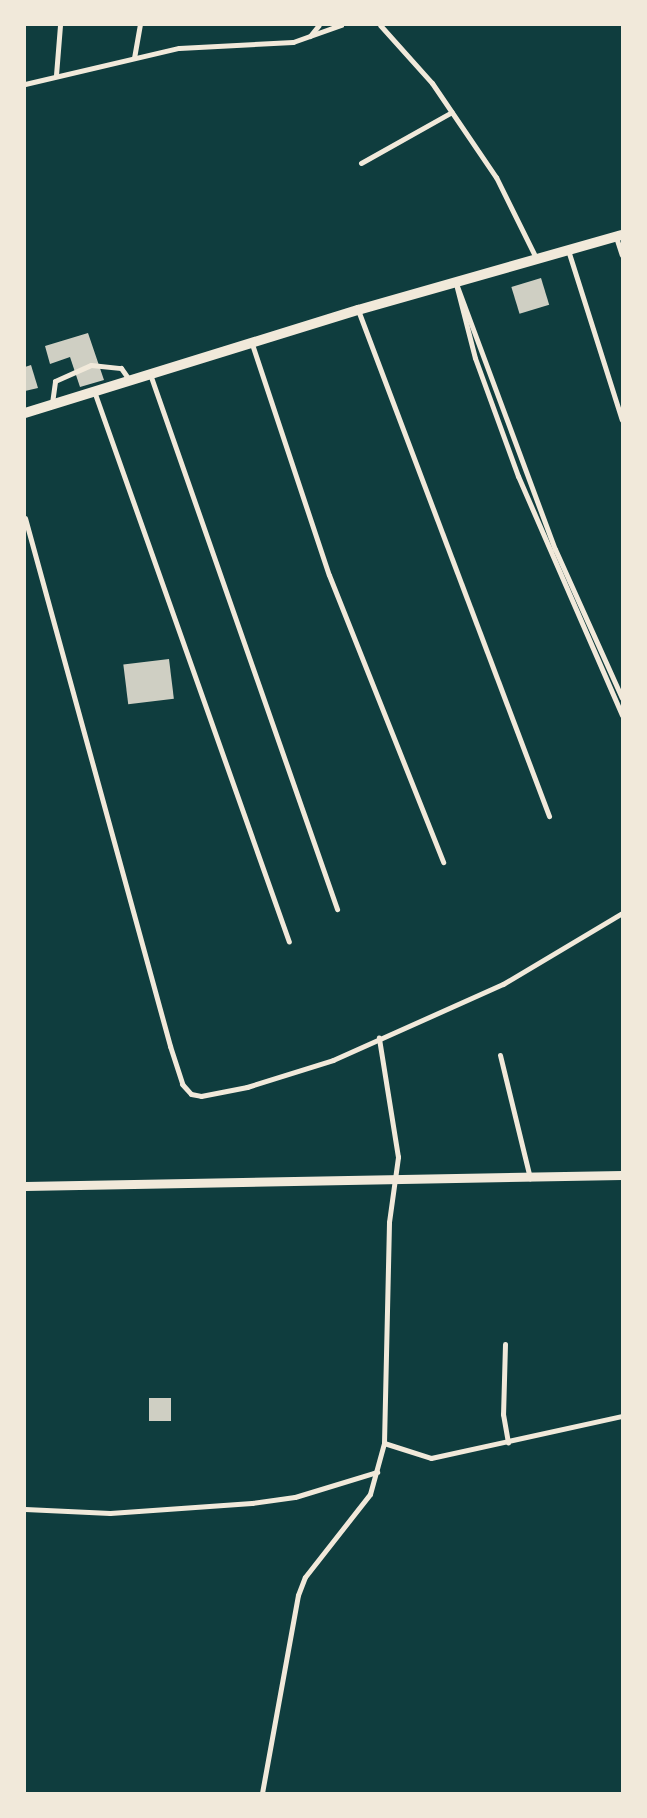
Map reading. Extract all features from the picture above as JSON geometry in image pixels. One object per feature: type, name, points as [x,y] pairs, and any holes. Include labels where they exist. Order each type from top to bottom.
[{"type":"main road","points":[[25,413],[52,403],[252,344],[358,310],[456,284],[536,258],[619,236]]},
{"type":"street","points":[[56,75],[60,25]]},
{"type":"street","points":[[134,58],[140,25]]},
{"type":"street","points":[[308,38],[319,25]]},
{"type":"street","points":[[25,84],[56,75],[179,48],[274,44],[308,38],[341,25]]},
{"type":"street","points":[[380,25],[452,112],[513,205],[536,258]]},
{"type":"street","points":[[361,163],[452,112]]},
{"type":"street","points":[[619,236],[622,255]]},
{"type":"street","points":[[568,249],[622,420]]},
{"type":"street","points":[[456,284],[552,540],[622,698]]},
{"type":"street","points":[[456,284],[474,358],[518,476],[622,715]]},
{"type":"street","points":[[358,310],[549,816]]},
{"type":"street","points":[[252,344],[329,575],[443,862]]},
{"type":"street","points":[[52,403],[55,381],[91,365],[121,368],[130,381]]},
{"type":"street","points":[[150,374],[338,909]]},
{"type":"street","points":[[94,391],[289,942]]},
{"type":"street","points":[[25,518],[182,1084],[201,1096],[247,1087],[325,1063],[503,984],[622,913]]},
{"type":"street","points":[[262,1793],[298,1595],[305,1577],[361,1508],[378,1472],[384,1443],[389,1222],[397,1179],[397,1143],[379,1038]]},
{"type":"street","points":[[500,1054],[530,1179]]},
{"type":"street","points":[[25,1186],[397,1179],[530,1179],[622,1175]]},
{"type":"street","points":[[505,1344],[503,1414],[508,1443]]},
{"type":"street","points":[[384,1443],[431,1458],[508,1443],[622,1416]]},
{"type":"street","points":[[25,1508],[110,1513],[252,1503],[295,1497],[378,1472]]},
{"type":"building","points":[[541,278],[549,305],[520,314],[511,287]]},
{"type":"building","points":[[88,333],[104,380],[80,387],[70,357],[50,364],[45,346]]},
{"type":"building","points":[[31,365],[38,388],[25,391],[25,367]]},
{"type":"building","points":[[169,659],[174,699],[128,704],[123,665]]},
{"type":"building","points":[[149,1398],[171,1398],[171,1421],[149,1421]]}]
